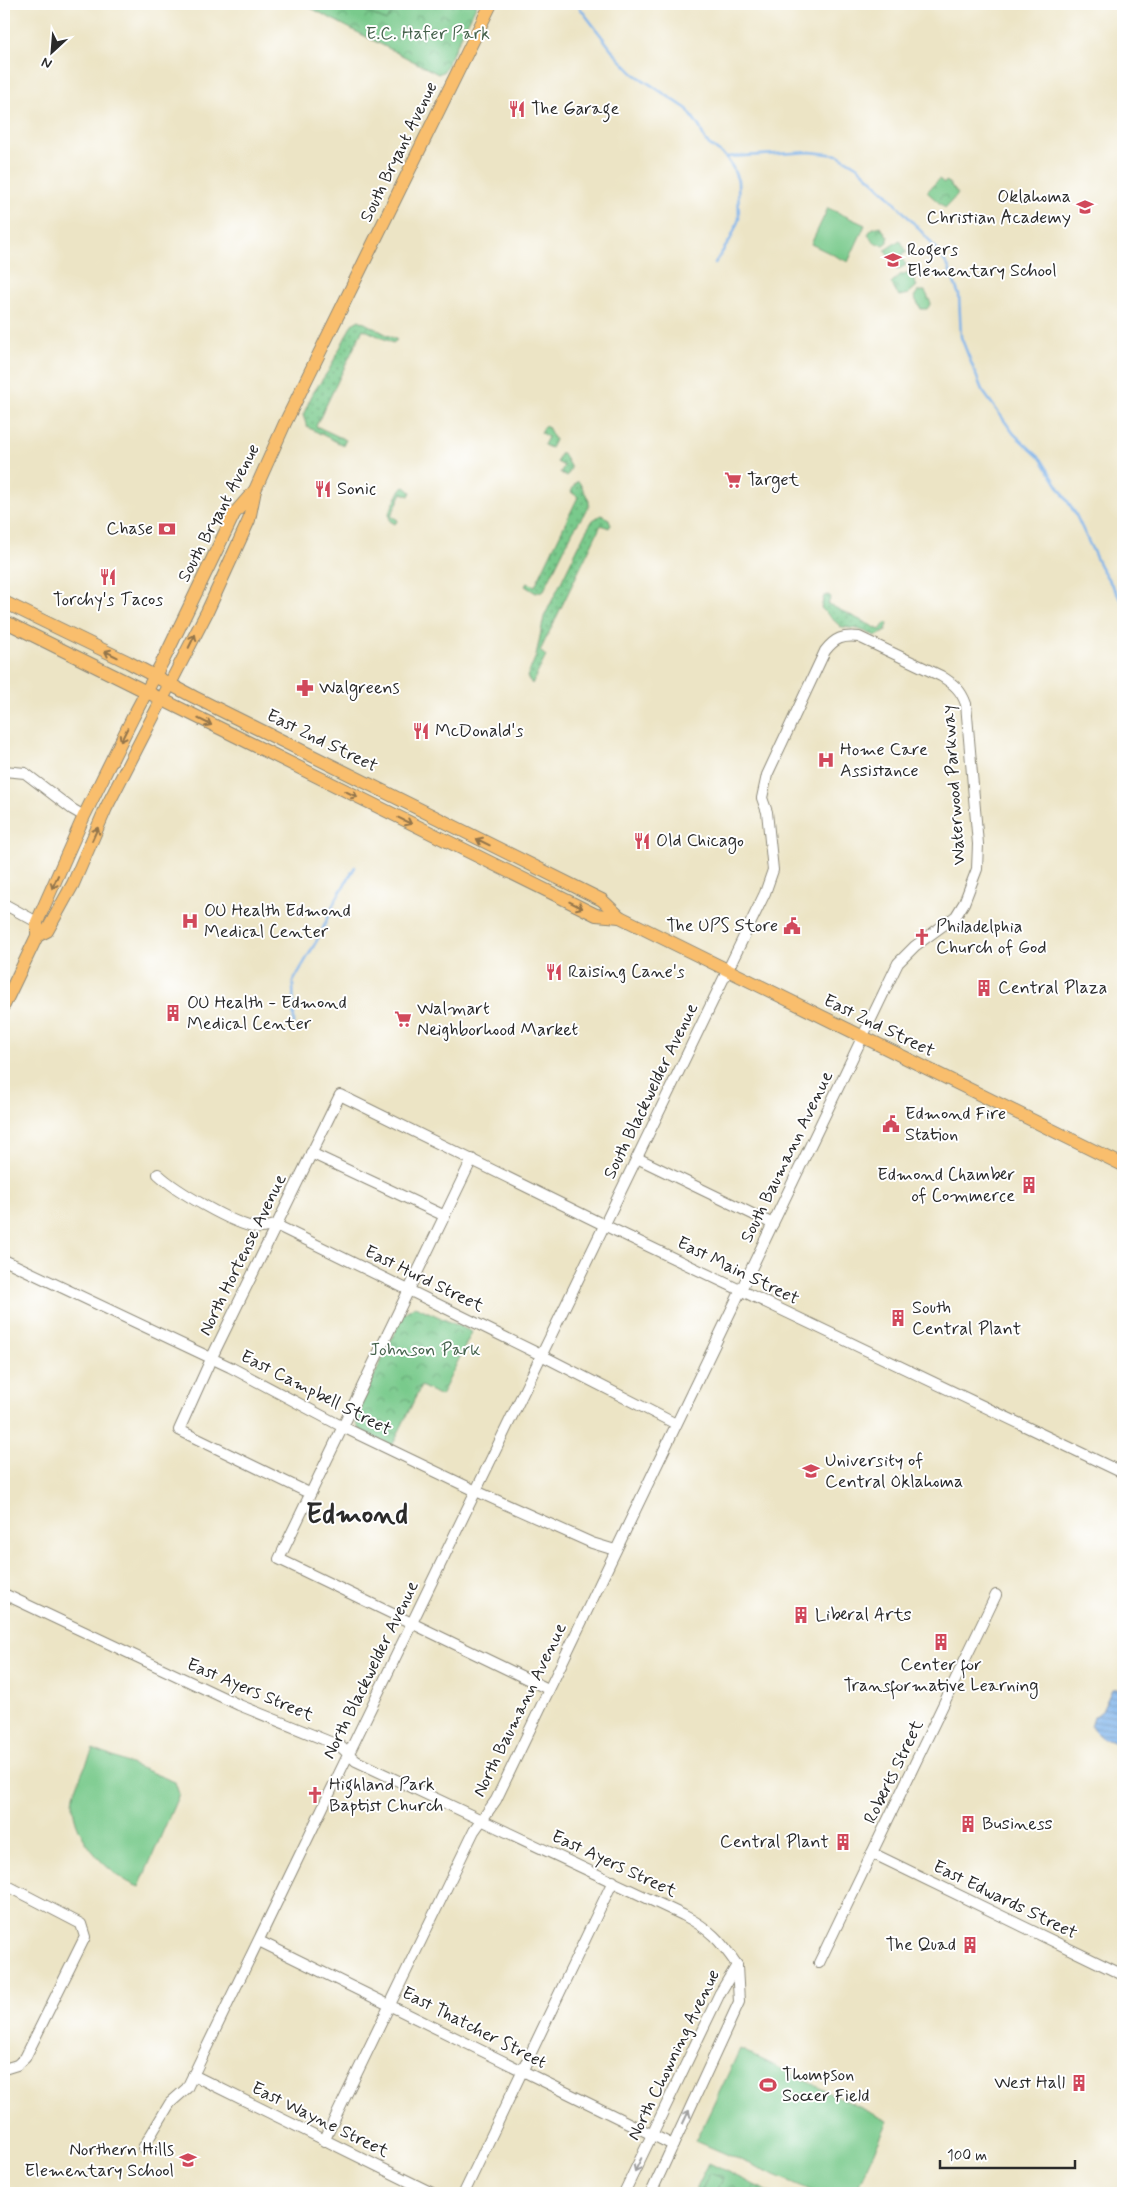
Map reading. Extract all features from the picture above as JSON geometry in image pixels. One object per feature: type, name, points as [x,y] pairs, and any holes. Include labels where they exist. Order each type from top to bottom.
[{"type":"main road","name":"South Bryant Avenue","points":[[37,936],[37,922],[84,816],[234,514],[255,490],[289,414],[491,4]]},
{"type":"main road","points":[[4,1005],[37,936],[47,931],[64,900],[106,808],[162,700],[241,539],[249,520],[255,490]]},
{"type":"main road","name":"East 2nd Street","points":[[4,602],[602,900],[620,917],[1123,1165]]},
{"type":"main road","name":"East 2nd Street","points":[[4,621],[596,915],[620,917]]},
{"type":"main road","points":[[324,781],[352,775]]},
{"type":"main road","points":[[512,873],[520,870],[545,880],[564,881]]},
{"type":"street","name":"Waterwood Parkway","points":[[728,970],[765,892],[773,870],[766,812],[762,798],[767,775],[825,651],[838,638],[859,636],[941,676],[952,683],[963,694],[966,704],[978,844],[977,869],[964,903],[947,924],[915,946],[898,963],[862,1037]]},
{"type":"street","points":[[4,771],[25,773],[84,816]]},
{"type":"street","points":[[4,904],[37,922]]},
{"type":"street","name":"South Blackwelder Avenue","points":[[604,1225],[728,970]]},
{"type":"street","name":"South Baumann Avenue","points":[[740,1290],[862,1037]]},
{"type":"street","name":"North Hortense Avenue","points":[[309,1494],[179,1430],[211,1359],[340,1095]]},
{"type":"street","name":"East Main Street","points":[[340,1095],[604,1225],[1123,1473]]},
{"type":"street","points":[[311,1153],[445,1216]]},
{"type":"street","points":[[637,1158],[772,1224]]},
{"type":"street","points":[[472,1159],[279,1559],[548,1689]]},
{"type":"street","name":"East Hurd Street","points":[[158,1174],[168,1184],[203,1205],[258,1229],[276,1225],[543,1356],[676,1424]]},
{"type":"street","name":"North Blackwelder Avenue","points":[[143,2148],[170,2103],[187,2088],[543,1356],[604,1225]]},
{"type":"street","name":"East Campbell Street","points":[[4,1260],[211,1359],[343,1427],[476,1491],[592,1543],[615,1550]]},
{"type":"street","name":"North Baumann Avenue","points":[[324,2141],[481,1820],[496,1800],[740,1290]]},
{"type":"street","name":"East Ayers Street","points":[[4,1594],[239,1705],[340,1746],[356,1761],[613,1881],[704,1926],[727,1948],[737,1965]]},
{"type":"street","name":"Roberts Street","points":[[819,1963],[996,1595]]},
{"type":"street","name":"East Edwards Street","points":[[872,1853],[1123,1976]]},
{"type":"street","points":[[464,2193],[613,1881]]},
{"type":"street","points":[[4,1884],[72,1918],[81,1924],[85,1937],[25,2058],[17,2065],[4,2069]]},
{"type":"street","name":"East Thatcher Street","points":[[260,1941],[673,2145]]},
{"type":"street","name":"North Chowning Avenue","points":[[624,2193],[720,1993],[737,1965]]},
{"type":"street","name":"North Chowning Avenue","points":[[651,2193],[739,2002],[737,1965]]},
{"type":"street","name":"East Wayne Street","points":[[193,2075],[432,2193]]},
{"type":"green space","name":"E.C. Hafer Park","points":[[303,4],[477,4],[444,71],[438,74]]},
{"type":"green space","points":[[351,4],[399,4],[386,21]]},
{"type":"green space","points":[[939,179],[944,183],[947,181],[958,194],[945,208],[927,192]]},
{"type":"green space","points":[[828,208],[865,225],[848,262],[811,244]]},
{"type":"green space","points":[[880,226],[888,237],[888,242],[884,245],[876,244],[868,235],[871,229]]},
{"type":"green space","points":[[900,240],[907,252],[900,256],[906,265],[897,270],[885,250]]},
{"type":"green space","points":[[909,272],[917,286],[908,294],[899,296],[891,283],[900,275]]},
{"type":"green space","points":[[918,291],[925,291],[931,303],[927,309],[921,309],[914,297]]},
{"type":"green space","points":[[359,320],[397,340],[393,343],[363,329],[316,426],[346,440],[343,445],[307,427],[303,415],[313,393],[329,370],[352,324]]},
{"type":"green space","points":[[544,426],[548,427],[555,440],[551,448],[544,445],[548,437],[541,433]]},
{"type":"green space","points":[[560,454],[563,454],[571,468],[567,476],[560,473],[564,466],[557,462]]},
{"type":"green space","points":[[576,482],[579,482],[589,500],[589,506],[573,531],[544,590],[536,593],[525,586],[527,583],[535,586],[578,497],[571,492]]},
{"type":"green space","points":[[405,487],[411,492],[409,496],[402,493],[391,516],[398,520],[395,524],[390,521],[389,513],[401,489]]},
{"type":"green space","points":[[601,515],[609,519],[611,525],[609,528],[601,525],[540,651],[546,656],[532,684],[527,677],[536,656],[544,617],[586,531],[593,520]]},
{"type":"green space","points":[[828,595],[831,597],[828,604],[880,630],[886,622],[888,624],[885,632],[876,636],[858,629],[841,627],[821,608],[824,596]]},
{"type":"green space","name":"Johnson Park","points":[[415,1306],[472,1332],[441,1396],[421,1386],[392,1446],[360,1430],[354,1419],[404,1313]]},
{"type":"green space","points":[[93,1749],[175,1782],[179,1794],[139,1887],[115,1873],[103,1863],[83,1837],[76,1823],[73,1809],[74,1795]]},
{"type":"green space","name":"Thompson Soccer Field","points":[[740,2049],[888,2121],[855,2193],[817,2193],[696,2141]]},
{"type":"green space","points":[[709,2163],[771,2193],[694,2193]]},
{"type":"green space","points":[[710,2173],[723,2179],[716,2193],[700,2193]]},
{"type":"water","points":[[1123,1688],[1123,1753],[1117,1745],[1100,1736],[1091,1727],[1094,1717],[1102,1711],[1112,1689]]},
{"type":"waterway","points":[[577,4],[615,54],[633,73],[687,109],[700,128],[706,142],[726,157],[733,168],[738,181],[739,219],[730,240],[715,263]]},
{"type":"waterway","points":[[726,157],[810,152],[838,155],[858,167],[888,195],[929,240],[948,266],[959,295],[961,337],[982,390],[1014,434],[1041,459],[1075,513],[1100,566],[1123,603]]},
{"type":"waterway","points":[[294,1024],[293,982],[355,867]]},
{"type":"place","name":"The Garage","points":[[517,109]]},
{"type":"place","name":"Oklahoma Christian Academy","points":[[1085,207]]},
{"type":"place","name":"Rogers Elementary School","points":[[893,260]]},
{"type":"place","name":"Target","points":[[733,480]]},
{"type":"place","name":"Sonic","points":[[323,489]]},
{"type":"place","name":"Chase","points":[[167,529]]},
{"type":"place","name":"Torchy's Tacos","points":[[108,577]]},
{"type":"place","name":"Walgreens","points":[[305,688]]},
{"type":"place","name":"McDonald's","points":[[421,731]]},
{"type":"place","name":"Home Care Assistance","points":[[826,760]]},
{"type":"place","name":"Old Chicago","points":[[642,841]]},
{"type":"place","name":"OU Health Edmond Medical Center","points":[[190,921]]},
{"type":"place","name":"The UPS Store","points":[[792,926]]},
{"type":"place","name":"Philadelphia Church of God","points":[[922,937]]},
{"type":"place","name":"Raising Cane's","points":[[554,972]]},
{"type":"place","name":"Central Plaza","points":[[984,988]]},
{"type":"place","name":"OU Health - Edmond Medical Center","points":[[173,1013]]},
{"type":"place","name":"Walmart Neighborhood Market","points":[[403,1019]]},
{"type":"place","name":"Edmond Fire Station","points":[[891,1124]]},
{"type":"place","name":"Edmond Chamber of Commerce","points":[[1029,1185]]},
{"type":"place","name":"South Central Plant","points":[[898,1318]]},
{"type":"place","name":"University of Central Oklahoma","points":[[811,1471]]},
{"type":"place","name":"Liberal Arts","points":[[801,1615]]},
{"type":"place","name":"Center for Transformative Learning","points":[[941,1642]]},
{"type":"place","name":"Highland Park Baptist Church","points":[[315,1795]]},
{"type":"place","name":"Business","points":[[968,1824]]},
{"type":"place","name":"Central Plant","points":[[843,1842]]},
{"type":"place","name":"The Quad","points":[[970,1945]]},
{"type":"place","name":"West Hall","points":[[1079,2083]]},
{"type":"place","name":"Thompson Soccer Field","points":[[768,2085]]},
{"type":"place","name":"Northern Hills Elementary School","points":[[188,2160]]},
{"type":"district","name":"Edmond","points":[[357,1515]]}]
